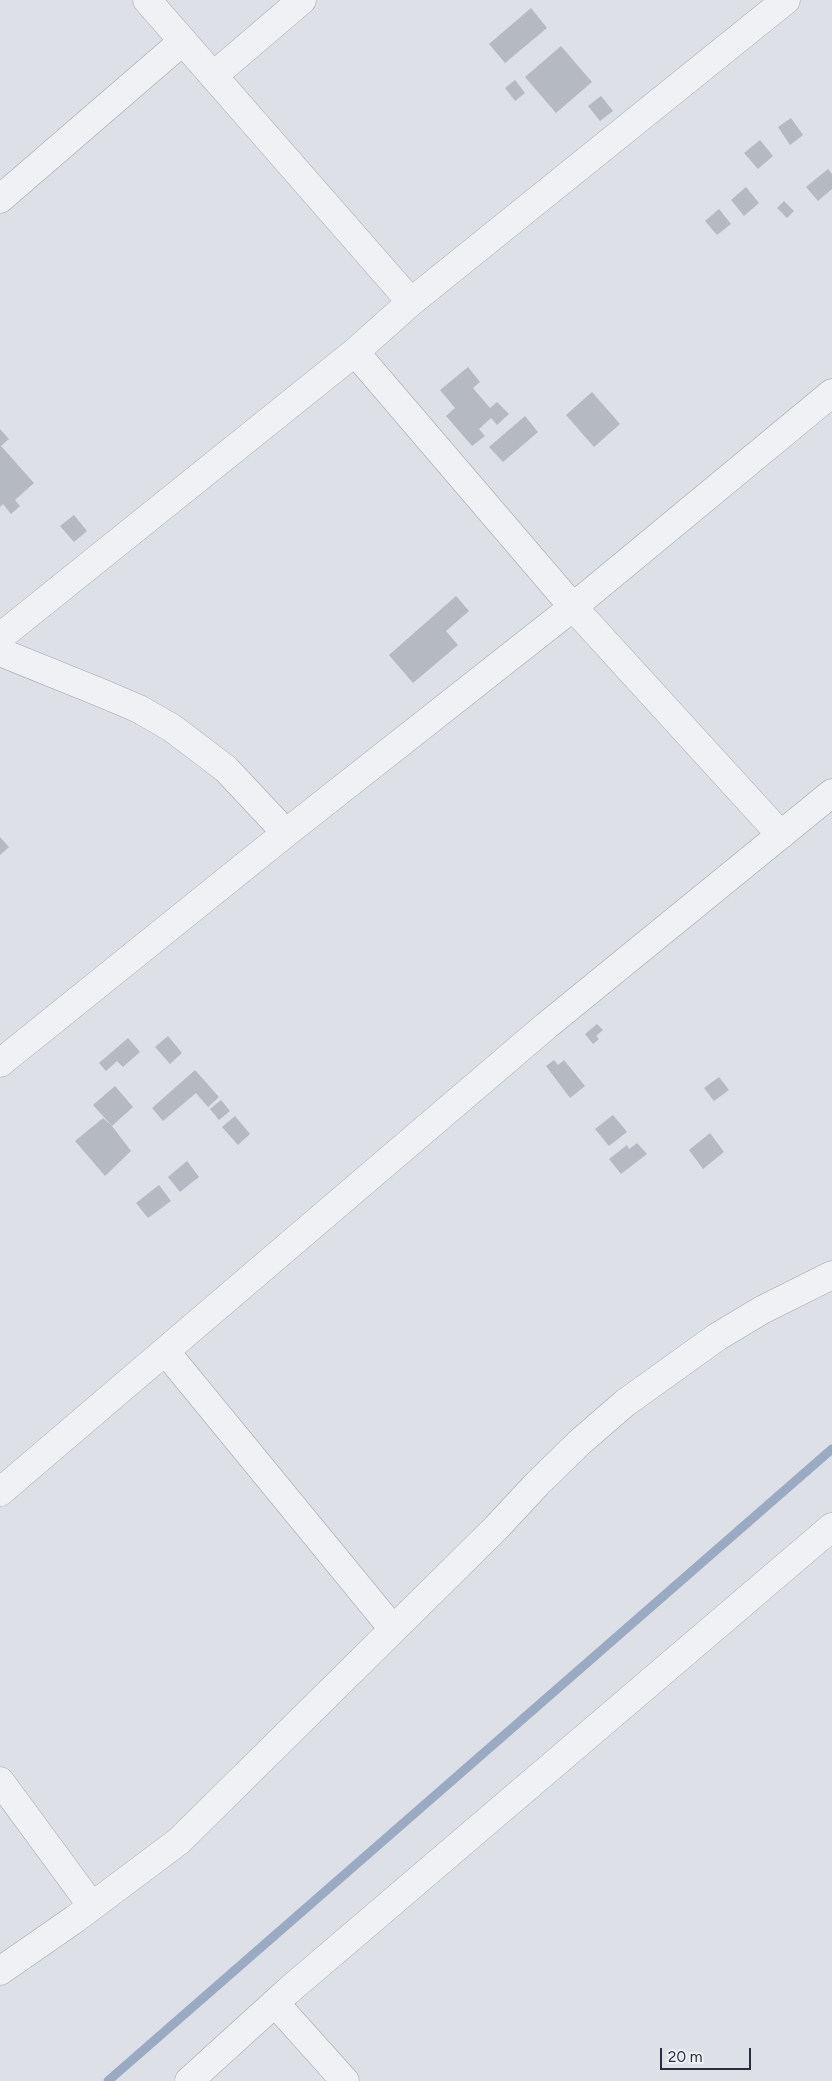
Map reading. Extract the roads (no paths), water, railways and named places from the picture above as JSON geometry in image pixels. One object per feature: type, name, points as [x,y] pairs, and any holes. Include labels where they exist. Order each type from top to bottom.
[{"type":"street","points":[[147,0],[411,302]]},
{"type":"street","points":[[213,76],[302,0]]},
{"type":"street","points":[[0,638],[354,352],[411,302],[786,0]]},
{"type":"street","points":[[0,198],[183,41]]},
{"type":"street","points":[[354,352],[573,607],[781,834]]},
{"type":"street","points":[[0,1063],[286,833],[573,607],[832,392]]},
{"type":"street","points":[[0,652],[139,709],[172,728],[226,769],[286,833]]},
{"type":"street","points":[[0,1492],[546,1026],[831,795]]},
{"type":"street","points":[[0,1971],[179,1841],[496,1528],[537,1484],[580,1442],[625,1403],[717,1337],[762,1310],[832,1275]]},
{"type":"street","points":[[166,1352],[393,1629]]},
{"type":"street","points":[[189,2081],[275,2003],[832,1527]]},
{"type":"street","points":[[0,1781],[92,1906]]},
{"type":"street","points":[[275,2003],[345,2081]]},
{"type":"waterway","points":[[108,2081],[832,1449]]}]
